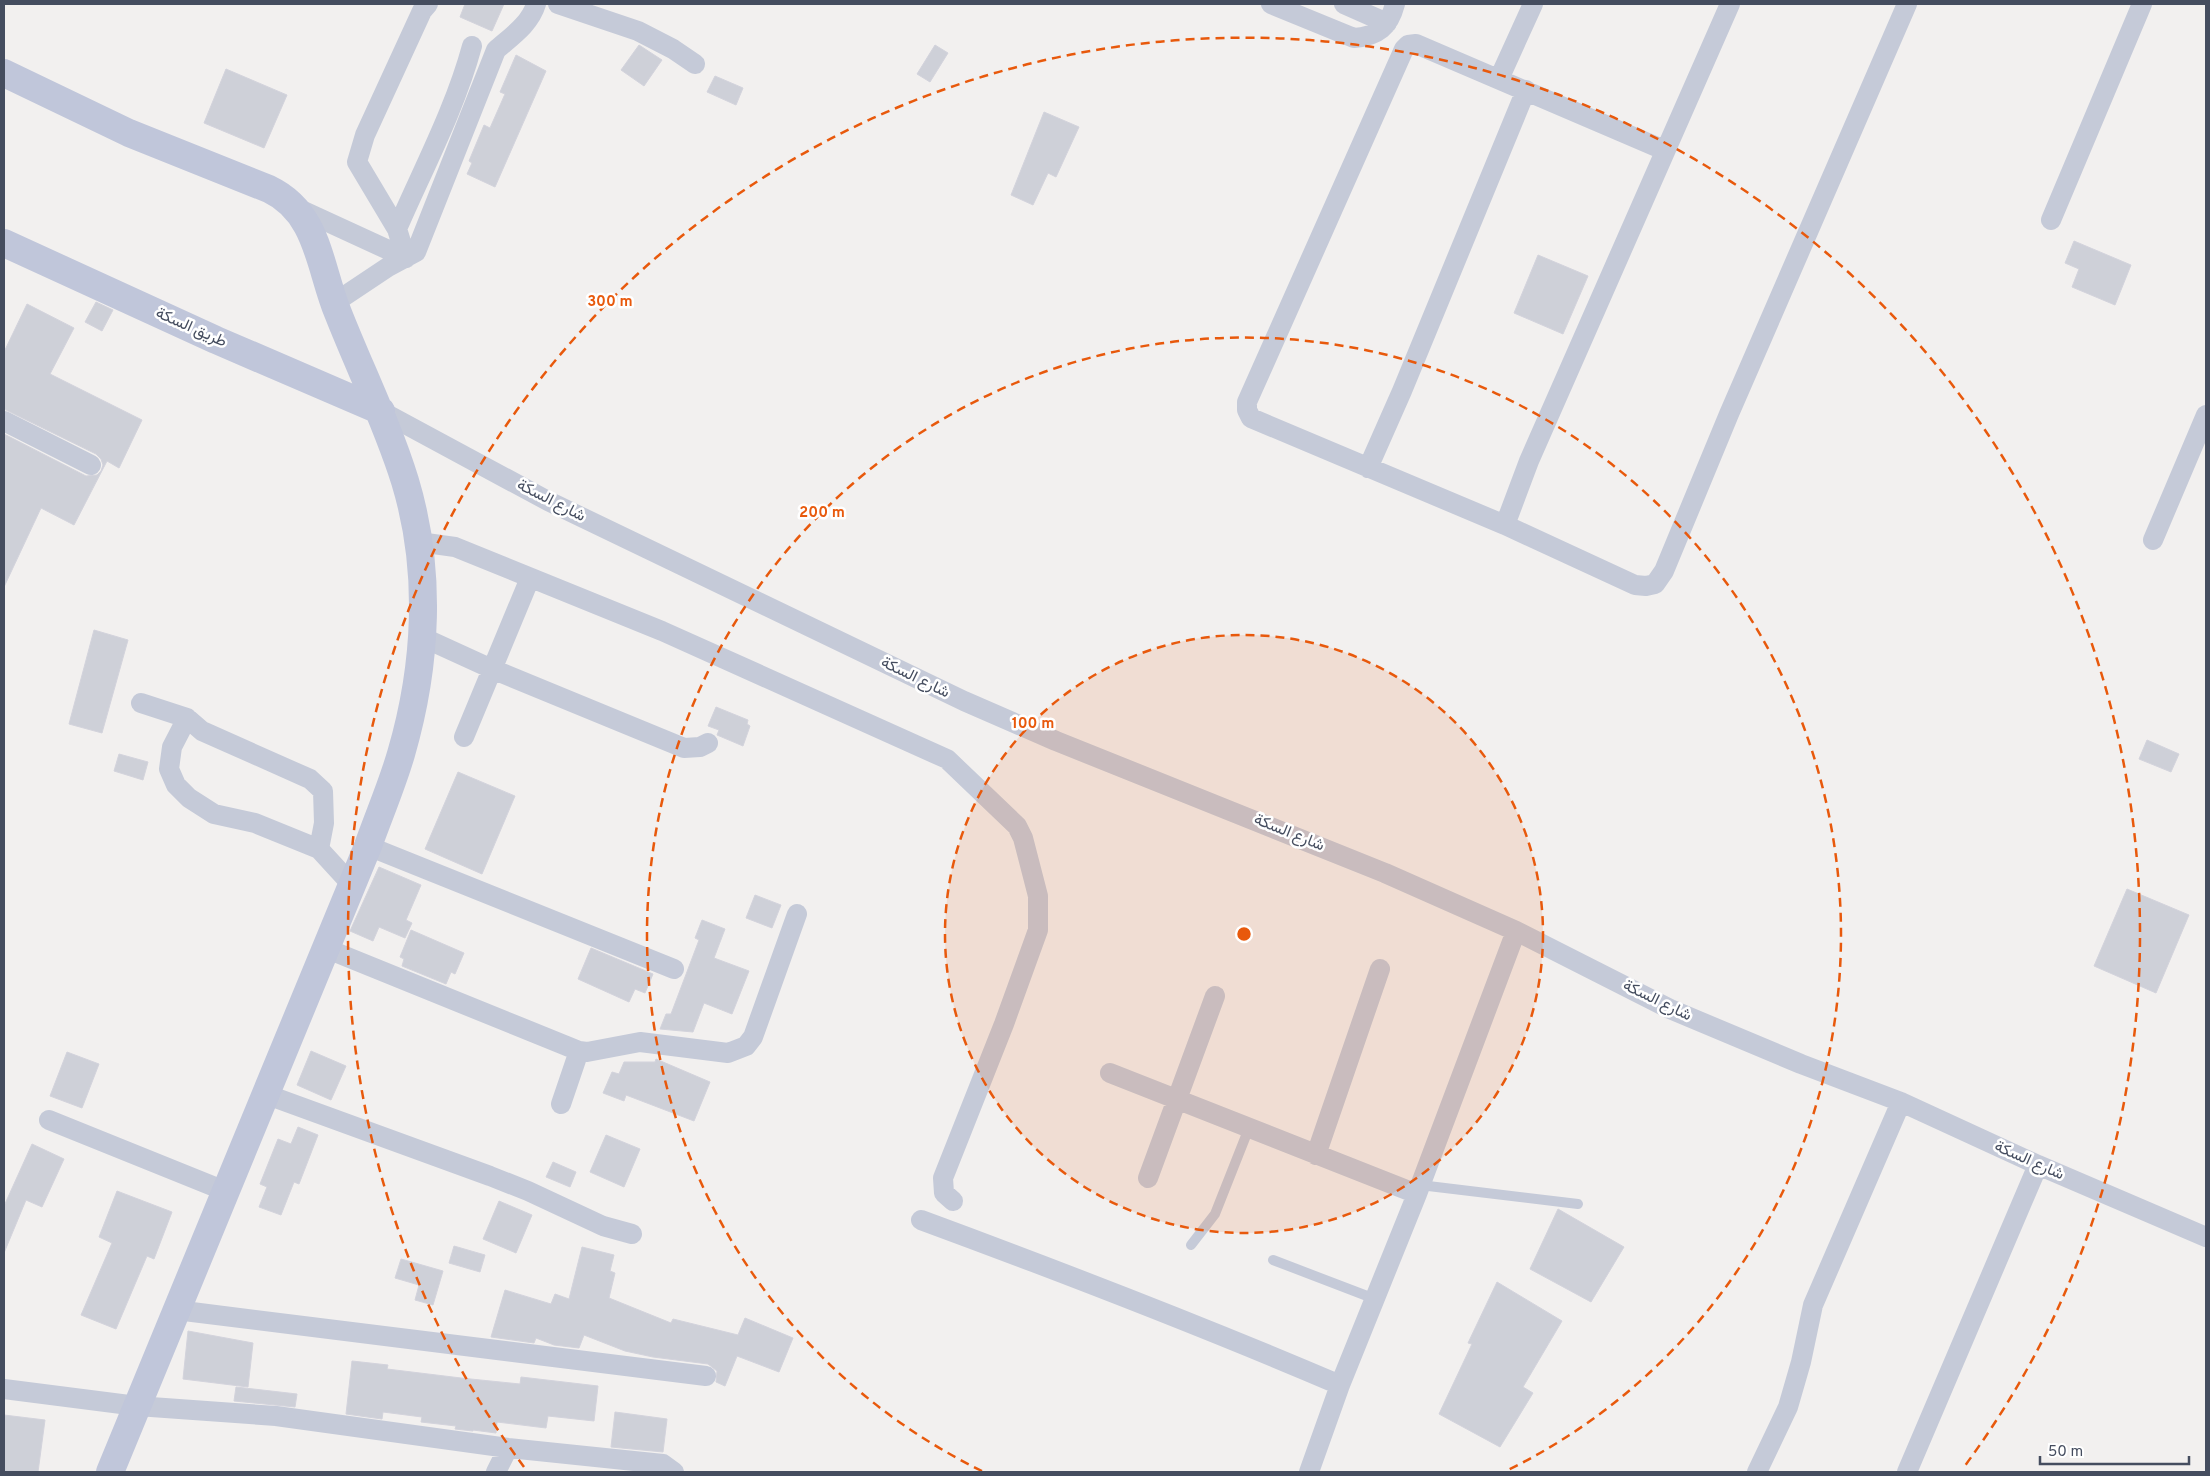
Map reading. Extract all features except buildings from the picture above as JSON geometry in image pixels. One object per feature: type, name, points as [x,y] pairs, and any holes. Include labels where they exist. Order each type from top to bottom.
[{"type":"main road","points":[[4,73],[129,132],[276,192],[294,207],[310,228],[325,269],[334,303],[380,411],[405,482],[419,542],[424,606],[415,697],[407,734],[391,784],[368,846],[110,1472]]},
{"type":"main road","name":"طريق السكة","points":[[4,243],[216,340],[380,411]]},
{"type":"street","points":[[406,258],[397,229],[358,162],[365,135],[422,11],[428,4]]},
{"type":"street","points":[[334,303],[388,267],[416,252],[496,50],[524,27],[534,12],[536,4]]},
{"type":"street","points":[[558,4],[638,31],[673,49],[695,64]]},
{"type":"street","points":[[1271,4],[1354,38],[1369,36],[1379,31],[1387,23],[1395,4]]},
{"type":"street","points":[[1344,4],[1387,23]]},
{"type":"street","points":[[1499,79],[1533,4]]},
{"type":"street","points":[[1505,525],[1529,461],[1664,150],[1730,4]]},
{"type":"street","points":[[1664,150],[1416,44],[1408,45],[1404,49],[1247,402],[1247,410],[1251,418],[1505,525],[1635,585],[1646,586],[1655,584],[1664,571],[1752,360],[1907,4]]},
{"type":"street","points":[[2051,220],[2142,4]]},
{"type":"street","points":[[397,229],[457,94],[472,46]]},
{"type":"street","points":[[1368,468],[1402,391],[1526,90]]},
{"type":"street","points":[[294,207],[406,258]]},
{"type":"street","name":"شارع السكة","points":[[380,411],[548,501],[964,701],[1065,745],[1385,873],[1516,931],[1670,1009],[1801,1064],[1902,1102],[2038,1166],[2206,1237]]},
{"type":"street","points":[[2153,540],[2206,416]]},
{"type":"street","points":[[4,421],[91,465]]},
{"type":"street","points":[[419,542],[455,548],[671,635],[948,759],[1017,826],[1038,896],[1040,922],[1004,1024],[943,1178],[944,1193],[953,1201]]},
{"type":"street","points":[[464,737],[530,578]]},
{"type":"street","points":[[422,637],[492,669],[684,748],[700,747],[708,743]]},
{"type":"street","points":[[140,703],[187,718],[202,731],[310,779],[323,790],[324,823],[319,849]]},
{"type":"street","points":[[187,718],[172,747],[169,769],[176,785],[189,798],[214,814],[255,823],[319,849],[352,885]]},
{"type":"street","points":[[368,846],[674,969]]},
{"type":"street","points":[[325,948],[579,1050],[587,1052],[640,1042],[728,1053],[746,1046],[753,1037],[797,914]]},
{"type":"street","points":[[1309,1472],[1340,1385],[1419,1189],[1516,931]]},
{"type":"street","points":[[1316,1155],[1380,969]]},
{"type":"street","points":[[1148,1178],[1215,996]]},
{"type":"street","points":[[561,1104],[579,1050]]},
{"type":"street","points":[[1110,1073],[1316,1155],[1419,1189]]},
{"type":"street","points":[[265,1094],[490,1176],[528,1191],[603,1226],[632,1234]]},
{"type":"street","points":[[1756,1472],[1788,1407],[1801,1362],[1813,1305],[1902,1102]]},
{"type":"street","points":[[49,1120],[225,1191]]},
{"type":"street","points":[[1906,1472],[2038,1166]]},
{"type":"street","points":[[921,1220],[1026,1258],[1234,1340],[1340,1385]]},
{"type":"street","points":[[176,1310],[706,1376]]},
{"type":"street","points":[[4,1389],[137,1406],[276,1416],[508,1448],[663,1464],[674,1472]]},
{"type":"street","points":[[496,1472],[508,1448]]},
{"type":"lane","points":[[1191,1245],[1215,1214],[1249,1128]]},
{"type":"lane","points":[[1419,1189],[1578,1204]]},
{"type":"lane","points":[[1273,1260],[1375,1299]]}]
